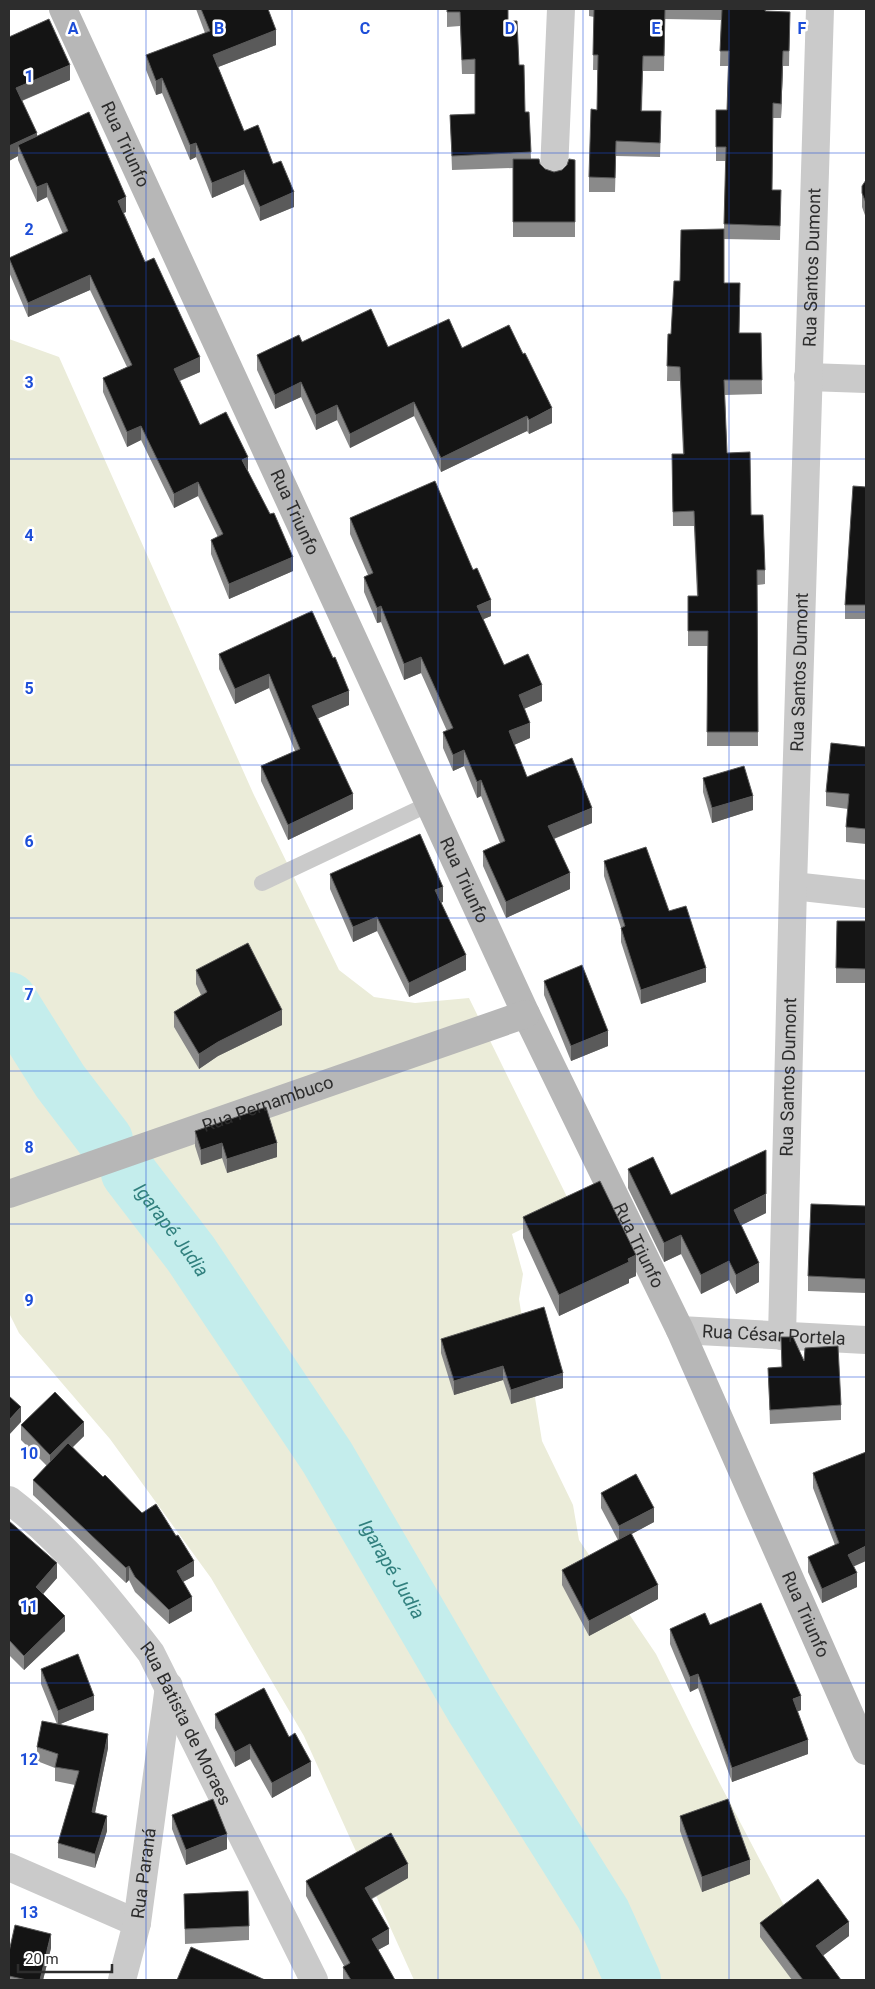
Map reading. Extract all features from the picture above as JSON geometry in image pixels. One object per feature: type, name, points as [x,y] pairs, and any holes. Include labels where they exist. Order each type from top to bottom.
[{"type":"street","name":"Rua Triunfo","points":[[62,9],[526,1014],[680,1330],[866,1751]]},
{"type":"street","points":[[554,171],[561,9]]},
{"type":"street","name":"Rua Santos Dumont","points":[[782,1336],[793,886],[820,9]]},
{"type":"street","points":[[808,376],[866,379]]},
{"type":"street","points":[[793,886],[866,894]]},
{"type":"street","name":"Rua Pernambuco","points":[[9,1194],[526,1014]]},
{"type":"street","name":"Rua César Portela","points":[[680,1330],[866,1340]]},
{"type":"street","name":"Rua Batista de Moraes","points":[[9,1500],[44,1529],[116,1606],[151,1653],[314,1980]]},
{"type":"street","name":"Rua Paraná","points":[[9,1867],[137,1923],[169,1686]]},
{"type":"street","points":[[122,1980],[137,1923]]},
{"type":"lane","points":[[262,883],[429,804]]},
{"type":"green space","points":[[9,339],[59,357],[253,793],[339,970],[374,997],[415,1003],[469,998],[571,1205],[512,1234],[523,1274],[519,1299],[542,1441],[573,1505],[579,1540],[656,1654],[719,1782],[823,1980],[414,1980],[304,1736],[211,1578],[110,1439],[19,1333],[9,1313]]},
{"type":"building","points":[[201,9],[268,9],[276,30],[213,55],[244,131],[258,125],[273,164],[281,161],[294,192],[260,207],[244,170],[212,183],[196,143],[190,145],[162,78],[156,81],[146,55],[210,31]]},
{"type":"building","points":[[447,9],[508,9],[508,21],[517,21],[519,65],[524,65],[525,112],[529,112],[531,152],[452,156],[450,115],[475,114],[475,59],[462,60],[460,12],[447,12]]},
{"type":"building","points":[[594,9],[665,9],[664,56],[643,56],[641,111],[661,111],[660,143],[616,141],[615,178],[589,177],[591,109],[597,110],[598,55],[593,55]]},
{"type":"building","points":[[722,9],[765,9],[765,11],[790,12],[789,51],[783,51],[781,104],[773,103],[772,190],[781,190],[780,226],[724,224],[726,147],[716,147],[716,110],[727,110],[729,51],[720,51]]},
{"type":"building","points":[[49,19],[70,65],[16,88],[37,133],[9,146],[9,37]]},
{"type":"building","points":[[89,112],[126,197],[118,201],[145,262],[154,258],[200,357],[174,369],[200,425],[226,412],[248,457],[242,460],[270,514],[274,513],[293,557],[229,584],[211,540],[223,534],[198,482],[174,494],[141,426],[127,432],[103,378],[132,365],[90,275],[28,303],[9,258],[68,231],[47,183],[37,187],[18,145]]},
{"type":"building","points":[[513,159],[539,159],[540,164],[545,169],[554,172],[562,170],[567,165],[569,159],[575,160],[575,222],[513,222]]},
{"type":"building","points":[[866,180],[866,203],[862,193],[862,186]]},
{"type":"building","points":[[724,229],[724,283],[740,283],[739,333],[761,333],[762,380],[724,380],[727,453],[750,452],[751,515],[763,515],[765,570],[757,570],[758,732],[707,732],[708,631],[688,631],[688,596],[698,596],[694,511],[673,512],[672,454],[684,454],[680,367],[667,366],[668,334],[671,334],[674,281],[680,281],[681,230]]},
{"type":"building","points":[[371,309],[388,347],[449,319],[462,348],[509,325],[552,408],[529,420],[527,416],[441,458],[414,402],[350,434],[337,405],[316,415],[301,382],[275,395],[257,355],[299,335],[302,342]]},
{"type":"building","points":[[435,481],[473,570],[477,568],[491,600],[477,606],[504,665],[528,654],[542,685],[519,695],[530,723],[509,731],[527,777],[572,758],[592,808],[548,826],[570,873],[506,902],[483,851],[505,841],[481,780],[477,782],[464,750],[453,755],[443,732],[453,728],[421,657],[404,664],[381,606],[377,608],[364,577],[373,573],[350,518]]},
{"type":"building","points":[[853,486],[866,487],[866,605],[845,605]]},
{"type":"building","points":[[312,611],[333,658],[335,657],[349,691],[312,706],[353,794],[288,825],[261,766],[300,749],[269,674],[235,689],[219,654]]},
{"type":"building","points":[[831,743],[866,747],[866,829],[846,827],[849,794],[826,792]]},
{"type":"building","points":[[744,766],[753,796],[712,808],[703,778]]},
{"type":"building","points":[[420,834],[443,887],[435,890],[466,955],[409,983],[377,917],[353,927],[330,874]]},
{"type":"building","points":[[646,847],[669,911],[686,906],[706,968],[641,990],[621,928],[625,926],[604,861]]},
{"type":"building","points":[[837,921],[866,921],[866,969],[836,968]]},
{"type":"building","points":[[248,943],[282,1010],[218,1042],[199,1054],[174,1012],[207,992],[196,970]]},
{"type":"building","points":[[582,965],[608,1031],[571,1046],[544,981]]},
{"type":"building","points":[[266,1107],[277,1143],[227,1159],[222,1143],[201,1150],[195,1131]]},
{"type":"building","points":[[766,1150],[766,1194],[734,1210],[759,1263],[736,1275],[729,1261],[701,1275],[681,1235],[664,1243],[628,1169],[653,1157],[671,1195]]},
{"type":"building","points":[[600,1181],[636,1255],[628,1259],[629,1262],[559,1295],[523,1217]]},
{"type":"building","points":[[811,1204],[866,1206],[866,1279],[808,1276]]},
{"type":"building","points":[[544,1307],[563,1373],[511,1390],[503,1366],[454,1381],[441,1339]]},
{"type":"building","points":[[781,1337],[793,1337],[804,1361],[805,1348],[838,1346],[841,1405],[770,1410],[768,1368],[782,1367]]},
{"type":"building","points":[[55,1392],[84,1422],[50,1455],[21,1425]]},
{"type":"building","points":[[9,1396],[21,1407],[9,1420]]},
{"type":"building","points":[[68,1443],[103,1477],[105,1475],[142,1513],[156,1504],[194,1561],[177,1571],[192,1597],[169,1610],[135,1577],[129,1566],[126,1568],[33,1480]]},
{"type":"building","points":[[866,1452],[866,1546],[848,1555],[857,1573],[822,1589],[808,1557],[839,1543],[813,1473]]},
{"type":"building","points":[[636,1474],[654,1508],[619,1526],[601,1493]]},
{"type":"building","points":[[9,1521],[57,1563],[36,1587],[65,1616],[24,1656],[9,1640]]},
{"type":"building","points":[[631,1533],[658,1585],[589,1621],[562,1570]]},
{"type":"building","points":[[761,1603],[801,1696],[793,1699],[808,1740],[732,1768],[698,1674],[690,1677],[670,1629],[705,1613],[710,1625]]},
{"type":"building","points":[[78,1654],[94,1696],[58,1711],[41,1669]]},
{"type":"building","points":[[264,1688],[289,1737],[295,1733],[311,1762],[272,1783],[250,1744],[235,1752],[215,1714]]},
{"type":"building","points":[[42,1721],[108,1734],[92,1812],[107,1816],[95,1854],[58,1843],[79,1771],[55,1767],[58,1754],[37,1747]]},
{"type":"building","points":[[213,1799],[227,1834],[186,1850],[172,1815]]},
{"type":"building","points":[[728,1799],[750,1860],[702,1877],[680,1816]]},
{"type":"building","points":[[391,1833],[408,1864],[365,1888],[389,1929],[372,1939],[395,1980],[351,1980],[343,1967],[350,1963],[306,1881]]},
{"type":"building","points":[[818,1879],[849,1922],[816,1946],[841,1980],[803,1980],[760,1923]]},
{"type":"building","points":[[248,1891],[249,1926],[185,1929],[184,1894]]},
{"type":"building","points":[[15,1925],[51,1934],[40,1980],[27,1980],[9,1976],[9,1952]]},
{"type":"building","points":[[191,1947],[265,1980],[177,1980]]},
{"type":"waterway","name":"Igarapé Judia","points":[[9,1000],[60,1081],[105,1140]]},
{"type":"waterway","name":"Igarapé Judia","points":[[129,1173],[191,1254],[327,1457],[473,1707],[603,1914],[633,1980]]}]
